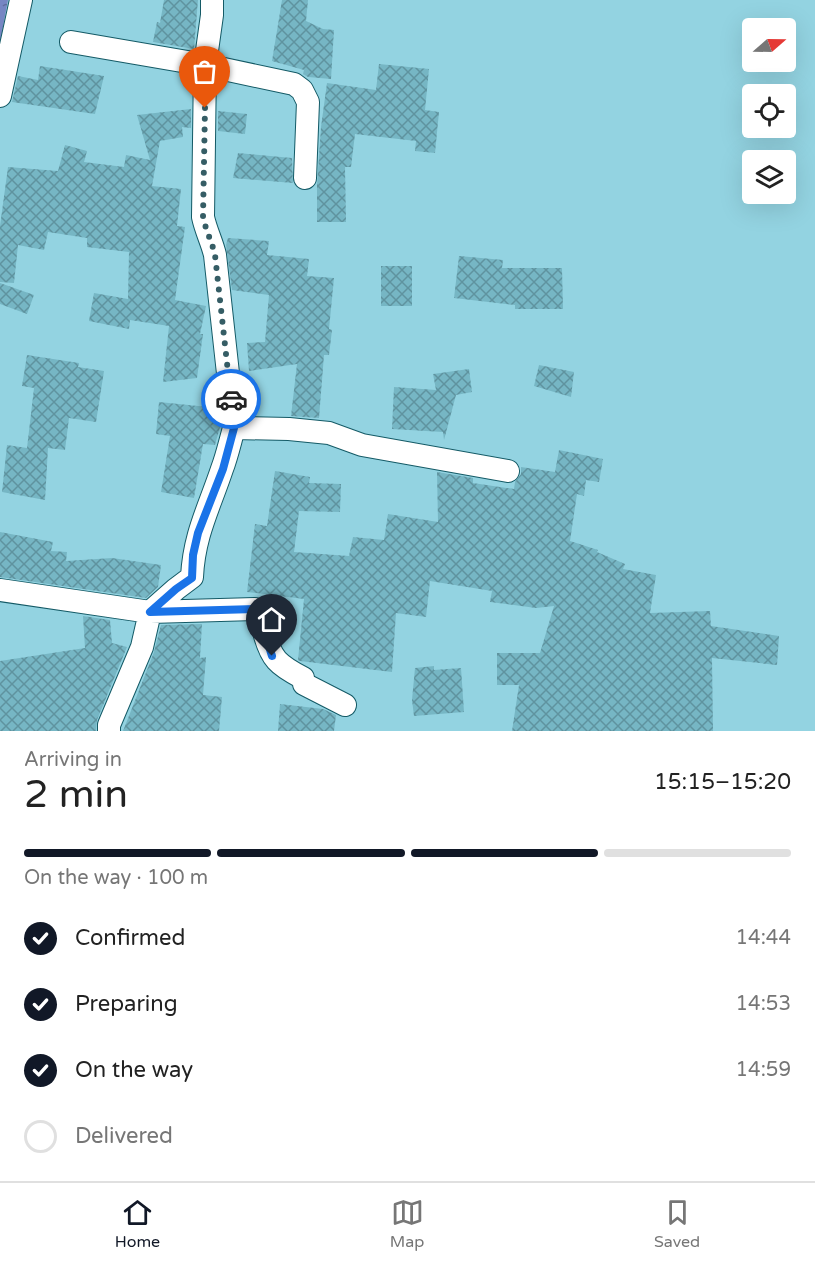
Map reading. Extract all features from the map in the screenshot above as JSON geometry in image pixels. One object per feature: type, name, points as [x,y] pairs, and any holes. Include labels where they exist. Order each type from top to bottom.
[{"type":"street","points":[[0,96],[21,0]]},
{"type":"street","points":[[109,731],[109,725],[142,647],[150,612],[192,578],[193,555],[198,533],[223,469],[234,428],[215,255],[206,233],[203,217],[205,65],[212,0]]},
{"type":"street","points":[[71,42],[205,65],[294,84],[302,90],[308,102],[305,178]]},
{"type":"street","points":[[234,428],[289,429],[329,433],[362,445],[508,471]]},
{"type":"street","points":[[0,590],[150,612],[255,609],[259,614],[268,650],[273,659],[303,678],[304,684],[345,705]]},
{"type":"water","points":[[0,0],[8,0],[0,43]]},
{"type":"building","points":[[164,0],[198,0],[194,49],[153,42],[157,22],[160,23]]},
{"type":"building","points":[[282,0],[308,0],[306,21],[323,29],[334,30],[331,79],[308,77],[303,74],[304,70],[272,61]]},
{"type":"building","points":[[379,64],[429,69],[425,110],[439,112],[435,153],[415,151],[416,141],[355,134],[351,167],[345,167],[346,222],[317,222],[321,127],[327,83],[376,90]]},
{"type":"building","points":[[40,66],[104,76],[95,114],[12,102],[18,76],[38,80]]},
{"type":"building","points":[[191,109],[191,128],[182,127],[183,137],[160,141],[152,186],[181,189],[177,226],[185,227],[175,300],[206,306],[200,334],[203,334],[197,378],[163,382],[169,326],[130,320],[129,329],[89,321],[94,293],[128,299],[129,252],[87,247],[87,238],[48,232],[44,250],[18,245],[14,283],[0,282],[0,226],[8,167],[58,171],[65,145],[87,151],[84,162],[124,167],[126,155],[150,160],[137,115]]},
{"type":"building","points":[[218,111],[247,114],[245,134],[218,131]]},
{"type":"building","points":[[238,153],[292,158],[293,183],[233,178]]},
{"type":"building","points":[[228,238],[269,241],[267,255],[309,259],[307,276],[334,278],[329,329],[332,330],[329,355],[324,355],[319,418],[291,416],[297,364],[249,371],[247,343],[265,342],[269,295],[232,290],[226,245]]},
{"type":"building","points":[[459,256],[503,260],[502,268],[562,268],[563,309],[515,309],[515,305],[454,298]]},
{"type":"building","points":[[381,266],[412,266],[412,306],[381,306]]},
{"type":"building","points":[[0,283],[34,295],[27,314],[0,304]]},
{"type":"building","points":[[27,355],[79,363],[78,367],[104,371],[96,422],[69,418],[65,450],[48,448],[45,500],[2,492],[7,445],[27,448],[34,388],[22,386]]},
{"type":"building","points":[[539,365],[574,372],[571,397],[534,386]]},
{"type":"building","points":[[469,369],[472,392],[456,395],[444,440],[443,432],[392,429],[394,387],[436,390],[433,374]]},
{"type":"building","points":[[159,402],[218,408],[220,427],[215,445],[203,444],[194,498],[161,492],[170,436],[156,434]]},
{"type":"building","points":[[559,450],[603,459],[599,482],[586,480],[584,496],[577,494],[570,541],[598,550],[597,552],[625,564],[623,569],[656,575],[650,613],[710,611],[711,626],[779,636],[777,665],[712,658],[713,731],[512,731],[519,685],[497,685],[497,653],[540,653],[554,606],[536,608],[490,602],[492,591],[430,581],[426,617],[396,613],[392,672],[298,660],[304,599],[247,592],[255,524],[267,526],[275,471],[310,477],[309,483],[341,484],[340,512],[299,511],[294,552],[349,556],[353,537],[384,540],[388,514],[438,522],[437,472],[473,478],[473,483],[514,489],[515,482],[521,474],[521,467],[555,472]]},
{"type":"building","points":[[0,532],[53,542],[51,551],[67,552],[66,561],[112,558],[161,565],[158,587],[146,598],[0,577]]},
{"type":"building","points":[[83,616],[110,620],[112,643],[127,647],[97,720],[96,731],[0,731],[0,661],[85,648]]},
{"type":"building","points":[[202,624],[200,658],[206,657],[203,695],[222,697],[219,731],[123,731],[154,652],[161,625]]},
{"type":"building","points":[[434,666],[434,670],[461,668],[464,712],[414,716],[412,700],[415,668]]},
{"type":"building","points":[[280,704],[323,709],[336,715],[334,731],[278,731]]},
{"type":"way so far","points":[[205,108],[203,217],[206,233],[215,255],[231,399]]},
{"type":"route","points":[[231,399],[234,428],[223,469],[198,533],[193,555],[192,578],[150,612],[255,609],[259,614],[268,650],[272,656]]}]
